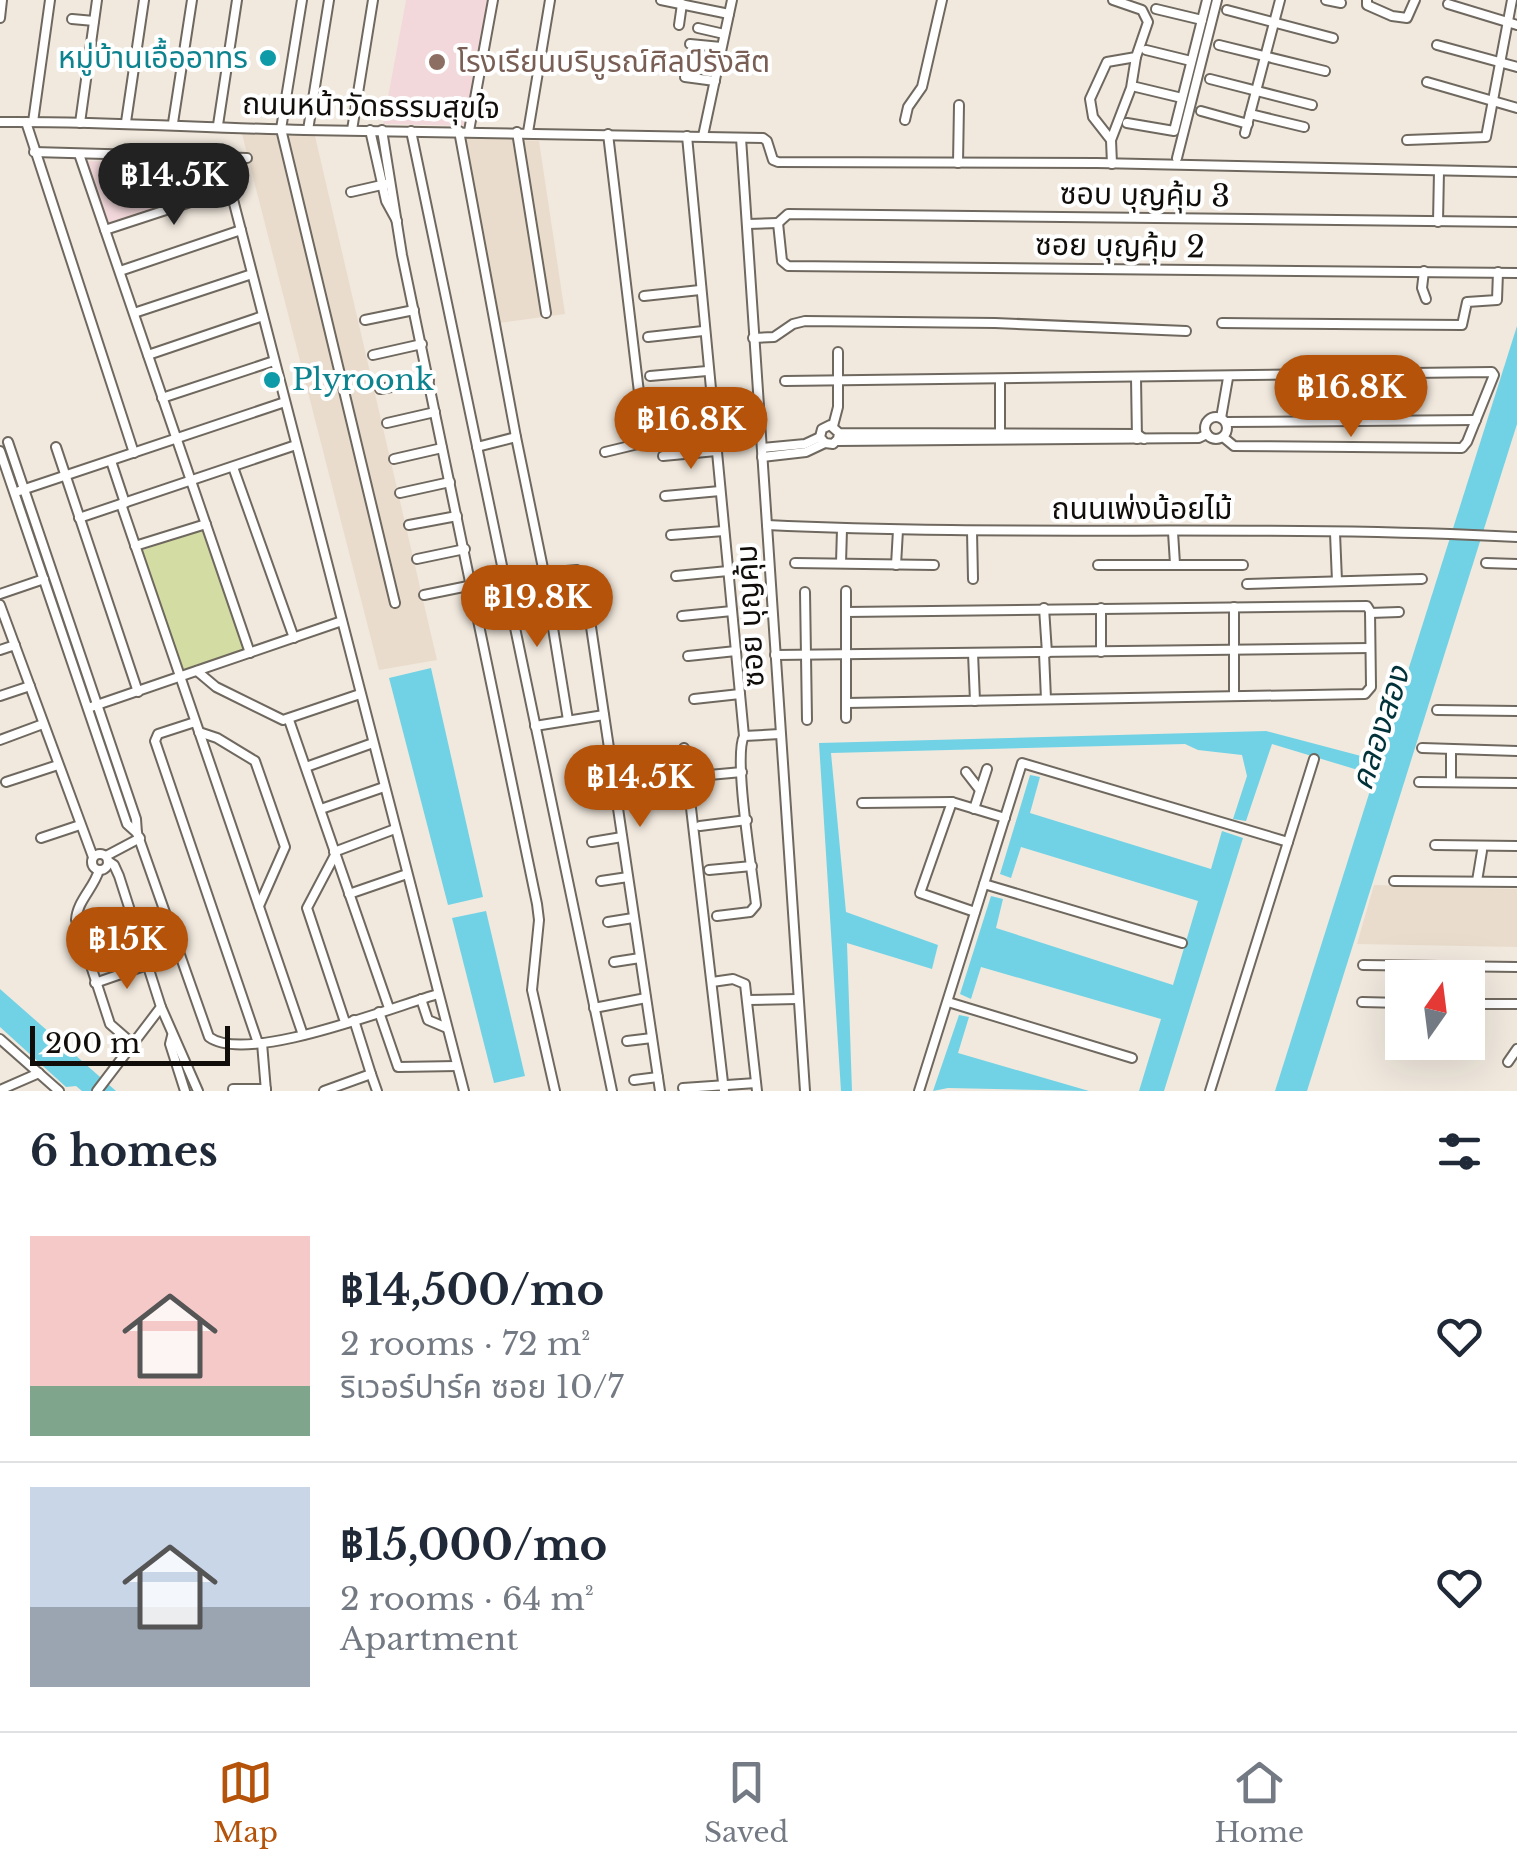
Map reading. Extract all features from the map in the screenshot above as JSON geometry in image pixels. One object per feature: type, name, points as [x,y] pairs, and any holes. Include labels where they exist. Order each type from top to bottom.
[{"type":"street","points":[[0,18],[2,0]]},
{"type":"street","points":[[50,0],[29,122],[34,152],[134,453]]},
{"type":"street","points":[[80,122],[97,0]]},
{"type":"street","points":[[126,122],[144,0]]},
{"type":"street","points":[[173,123],[192,0]]},
{"type":"street","points":[[218,125],[237,0]]},
{"type":"street","points":[[302,0],[281,129],[395,603]]},
{"type":"street","points":[[308,130],[329,0]]},
{"type":"street","points":[[352,130],[373,0]]},
{"type":"street","points":[[493,0],[464,131],[568,720]]},
{"type":"street","points":[[528,132],[550,0]]},
{"type":"street","points":[[661,0],[728,14]]},
{"type":"street","points":[[703,136],[732,0]]},
{"type":"street","points":[[905,120],[908,107],[922,87],[942,0]]},
{"type":"street","points":[[1112,164],[1111,140],[1131,88],[1148,16],[1113,0]]},
{"type":"street","points":[[1127,123],[1173,132],[1207,0]]},
{"type":"street","points":[[1177,158],[1217,0]]},
{"type":"street","points":[[1248,123],[1280,0]]},
{"type":"street","points":[[1326,0],[1341,4]]},
{"type":"street","points":[[1367,0],[1367,5],[1374,9],[1408,18],[1415,0]]},
{"type":"street","points":[[1407,140],[1484,138],[1512,24],[1512,0]]},
{"type":"street","points":[[680,25],[682,4]]},
{"type":"street","points":[[1448,4],[1512,24]]},
{"type":"street","points":[[1156,9],[1202,20]]},
{"type":"street","points":[[1228,10],[1333,38]]},
{"type":"street","points":[[72,18],[94,21]]},
{"type":"street","points":[[698,28],[724,34]]},
{"type":"street","points":[[690,44],[722,47]]},
{"type":"street","points":[[1219,44],[1326,71]]},
{"type":"street","points":[[1436,45],[1517,66]]},
{"type":"street","points":[[1146,50],[1191,61]]},
{"type":"street","points":[[1111,140],[1091,113],[1093,90],[1107,62],[1136,57]]},
{"type":"street","points":[[696,59],[718,64]]},
{"type":"street","points":[[686,77],[715,81]]},
{"type":"street","points":[[1210,79],[1312,105]]},
{"type":"street","points":[[1427,82],[1517,108]]},
{"type":"street","points":[[1136,87],[1182,98]]},
{"type":"street","points":[[958,163],[960,105]]},
{"type":"street","points":[[1201,111],[1248,123],[1304,127]]},
{"type":"street","name":"ถนนหน้าวัดธรรมสุขใจ","points":[[0,122],[740,138]]},
{"type":"street","points":[[370,130],[397,221],[537,904],[532,990],[555,1091]]},
{"type":"street","points":[[382,130],[387,184]]},
{"type":"street","points":[[411,131],[612,1091]]},
{"type":"street","points":[[517,132],[546,313]]},
{"type":"street","points":[[605,452],[638,444],[644,434],[608,134]]},
{"type":"street","points":[[687,136],[756,905],[750,912],[717,916]]},
{"type":"street","points":[[740,138],[766,140],[773,160],[778,162],[1517,172]]},
{"type":"street","name":"ซอย บุญคุ้ม","points":[[740,138],[804,1091]]},
{"type":"street","points":[[34,152],[246,158]]},
{"type":"street","points":[[79,154],[250,653]]},
{"type":"street","points":[[222,157],[464,1091]]},
{"type":"street","points":[[1438,171],[1438,222]]},
{"type":"street","points":[[351,192],[387,184]]},
{"type":"street","points":[[105,230],[230,190]]},
{"type":"street","name":"ซอบ บุญคุ้ม 3","points":[[748,224],[778,223],[788,214],[1517,222]]},
{"type":"street","name":"ซอย บุญคุ้ม 2","points":[[778,223],[782,263],[788,266],[1517,273]]},
{"type":"street","points":[[120,271],[241,230]]},
{"type":"street","points":[[1424,272],[1422,288],[1426,299]]},
{"type":"street","points":[[1222,323],[1462,325],[1467,302],[1497,300],[1498,272]]},
{"type":"street","points":[[134,313],[252,274]]},
{"type":"street","points":[[644,296],[700,290]]},
{"type":"street","points":[[365,320],[414,310]]},
{"type":"street","points":[[148,355],[263,316]]},
{"type":"street","points":[[753,338],[774,337],[805,321],[995,322],[1186,331]]},
{"type":"street","points":[[648,337],[703,331]]},
{"type":"street","points":[[372,355],[422,344]]},
{"type":"street","points":[[836,433],[838,352]]},
{"type":"street","points":[[162,398],[274,361]]},
{"type":"street","points":[[650,376],[707,371]]},
{"type":"street","points":[[785,381],[1492,372],[1494,377],[1462,448],[1234,446],[1223,436]]},
{"type":"street","points":[[1136,378],[1139,438]]},
{"type":"street","points":[[1206,434],[1213,439],[1223,436],[1227,428],[1223,420],[1228,378]]},
{"type":"street","points":[[380,389],[428,380]]},
{"type":"street","points":[[1000,380],[1000,434]]},
{"type":"street","points":[[19,491],[284,402]]},
{"type":"street","points":[[657,416],[711,411]]},
{"type":"street","points":[[387,423],[435,412]]},
{"type":"street","points":[[1206,434],[1206,421],[1214,416],[1223,420],[1476,420]]},
{"type":"street","points":[[823,440],[824,427],[836,433],[1139,438],[1198,438],[1206,434]]},
{"type":"street","points":[[762,452],[823,440],[836,433],[1139,438]]},
{"type":"street","points":[[477,447],[516,437]]},
{"type":"street","points":[[8,442],[44,580],[92,707]]},
{"type":"street","points":[[79,518],[296,445]]},
{"type":"street","points":[[56,447],[138,692]]},
{"type":"street","points":[[394,459],[442,448]]},
{"type":"street","points":[[0,451],[19,491],[127,824],[139,836],[209,1037],[216,1042],[260,1043],[303,1035],[438,994]]},
{"type":"street","points":[[663,456],[716,451]]},
{"type":"street","points":[[111,461],[135,546],[303,1035]]},
{"type":"street","points":[[233,467],[294,638]]},
{"type":"street","points":[[400,492],[450,482]]},
{"type":"street","points":[[666,496],[720,491]]},
{"type":"street","points":[[409,526],[457,516]]},
{"type":"street","points":[[135,546],[206,524]]},
{"type":"street","name":"ถนนเพ่งน้อยไม้","points":[[767,525],[1517,537]]},
{"type":"street","points":[[842,529],[842,564]]},
{"type":"street","points":[[896,564],[898,530]]},
{"type":"street","points":[[671,535],[724,531]]},
{"type":"street","points":[[972,531],[972,579]]},
{"type":"street","points":[[1173,532],[1174,564]]},
{"type":"street","points":[[1334,533],[1337,581]]},
{"type":"street","points":[[416,558],[465,549]]},
{"type":"street","points":[[796,563],[934,565]]},
{"type":"street","points":[[1486,563],[1517,564]]},
{"type":"street","points":[[1098,565],[1243,565]]},
{"type":"street","points":[[544,574],[577,570],[584,573],[660,1091]]},
{"type":"street","points":[[676,576],[728,571]]},
{"type":"street","points":[[1247,584],[1422,579]]},
{"type":"street","points":[[0,594],[44,580]]},
{"type":"street","points":[[424,595],[473,585]]},
{"type":"street","points":[[846,590],[846,718]]},
{"type":"street","points":[[804,592],[807,720]]},
{"type":"street","points":[[0,606],[93,857],[93,866],[99,870]]},
{"type":"street","points":[[846,612],[1367,606],[1371,687],[1365,694],[846,702]]},
{"type":"street","points":[[1234,607],[1234,695]]},
{"type":"street","points":[[1044,608],[1046,699]]},
{"type":"street","points":[[1101,608],[1101,652]]},
{"type":"street","points":[[682,616],[732,611]]},
{"type":"street","points":[[1370,613],[1399,612]]},
{"type":"street","points":[[92,707],[342,621]]},
{"type":"street","points":[[0,650],[15,645]]},
{"type":"street","points":[[775,655],[1370,648]]},
{"type":"street","points":[[688,656],[736,651]]},
{"type":"street","points":[[973,653],[974,701]]},
{"type":"street","points":[[197,671],[216,687],[262,712],[289,720],[360,694]]},
{"type":"street","points":[[0,696],[30,686]]},
{"type":"street","points":[[694,698],[740,694]]},
{"type":"street","points":[[1437,710],[1517,711]]},
{"type":"street","points":[[535,726],[604,715]]},
{"type":"street","points":[[289,720],[349,894],[398,1067],[457,1066]]},
{"type":"street","points":[[196,722],[158,734],[155,741],[260,1043],[266,1090],[233,1089]]},
{"type":"street","points":[[0,740],[43,724]]},
{"type":"street","points":[[200,732],[249,756],[260,770],[285,846],[258,906]]},
{"type":"street","points":[[742,740],[780,734]]},
{"type":"street","points":[[306,766],[373,742]]},
{"type":"street","points":[[684,748],[723,1089]]},
{"type":"street","points":[[1422,748],[1517,751]]},
{"type":"street","points":[[1451,782],[1452,749]]},
{"type":"street","points":[[579,761],[610,757]]},
{"type":"street","points":[[1210,1091],[1314,759]]},
{"type":"street","points":[[919,1091],[1024,762],[1288,842]]},
{"type":"street","points":[[6,782],[58,765]]},
{"type":"street","points":[[974,809],[987,769]]},
{"type":"street","points":[[698,776],[742,772]]},
{"type":"street","points":[[966,772],[980,790]]},
{"type":"street","points":[[1419,782],[1517,784]]},
{"type":"street","points":[[320,809],[384,787]]},
{"type":"street","points":[[588,802],[616,798]]},
{"type":"street","points":[[862,804],[952,802],[1004,818]]},
{"type":"street","points":[[952,802],[920,894],[976,912]]},
{"type":"street","points":[[700,826],[747,820]]},
{"type":"street","points":[[41,838],[80,825]]},
{"type":"street","points":[[377,1091],[307,908],[335,853],[395,829]]},
{"type":"street","points":[[134,1045],[110,1024],[76,915],[107,859],[139,836]]},
{"type":"street","points":[[592,842],[622,837]]},
{"type":"street","points":[[1435,845],[1517,846]]},
{"type":"street","points":[[1477,882],[1482,852]]},
{"type":"street","points":[[93,857],[100,854],[107,859],[119,876],[161,1007],[198,1091]]},
{"type":"street","points":[[708,870],[752,866]]},
{"type":"street","points":[[349,894],[407,874]]},
{"type":"street","points":[[601,881],[628,877]]},
{"type":"street","points":[[1394,881],[1517,882]]},
{"type":"street","points":[[984,884],[1182,944]]},
{"type":"street","points":[[608,922],[634,918]]},
{"type":"street","points":[[614,962],[640,958]]},
{"type":"street","points":[[1363,964],[1385,965]]},
{"type":"street","points":[[95,982],[147,965]]},
{"type":"street","points":[[1485,966],[1517,966]]},
{"type":"street","points":[[682,1088],[756,1087],[748,1000],[742,981],[712,982]]},
{"type":"street","points":[[594,1008],[646,998]]},
{"type":"street","points":[[420,999],[430,1022],[447,1028]]},
{"type":"street","points":[[748,1000],[797,999]]},
{"type":"street","points":[[948,1002],[1132,1058]]},
{"type":"street","points":[[1362,1002],[1385,1003]]},
{"type":"street","points":[[1485,1004],[1517,1004]]},
{"type":"street","points":[[97,1091],[161,1007]]},
{"type":"street","points":[[172,1036],[170,1044],[186,1091]]},
{"type":"street","points":[[627,1041],[652,1038]]},
{"type":"street","points":[[0,1039],[59,1091]]},
{"type":"street","points":[[1508,1062],[1517,1050]]},
{"type":"street","points":[[0,1090],[39,1073]]},
{"type":"street","points":[[324,1091],[371,1074]]},
{"type":"street","points":[[634,1080],[658,1078]]},
{"type":"shaded area","name":"โรงเรียนบริบูรณ์ศิลป์รังสิต","points":[[406,0],[490,0],[467,126],[383,124]]},
{"type":"shaded area","points":[[242,134],[315,136],[437,660],[379,670]]},
{"type":"shaded area","points":[[465,137],[539,141],[565,314],[499,323]]},
{"type":"shaded area","points":[[85,161],[195,163],[205,195],[110,228]]},
{"type":"shaded area","points":[[1374,885],[1517,889],[1517,947],[1357,944]]},
{"type":"green space","points":[[206,528],[248,651],[180,675],[135,553]]},
{"type":"water","points":[[1517,326],[1517,424],[1307,1091],[1275,1091]]},
{"type":"water","points":[[431,668],[483,897],[448,905],[389,678]]},
{"type":"water","points":[[1266,731],[1361,756],[1358,770],[1272,744],[1246,821],[1233,819],[1247,776],[1242,755],[1198,750],[1185,744],[831,753],[846,912],[938,945],[932,969],[847,943],[852,1091],[841,1091],[819,743]]},
{"type":"water","points":[[1030,775],[1040,777],[1030,813],[1211,869],[1222,831],[1243,838],[1164,1091],[1139,1091],[1161,1019],[981,967],[971,999],[960,994],[991,896],[1003,899],[996,928],[1173,985],[1198,901],[1021,847],[1011,878],[1000,874]]},
{"type":"water","points":[[486,911],[525,1076],[494,1083],[452,918]]},
{"type":"water","points":[[0,989],[116,1091],[66,1087],[0,1027]]},
{"type":"water","points":[[959,1015],[969,1017],[958,1053],[1089,1091],[933,1091]]},
{"type":"place","name":"หมู่บ้านเอื้ออาทร","points":[[268,58]]},
{"type":"place","name":"โรงเรียนบริบูรณ์ศิลป์รังสิต","points":[[437,62]]},
{"type":"place","name":"Plyroonk","points":[[272,380]]},
{"type":"water label","name":"คลองสอง","points":[[1380,728]]}]
